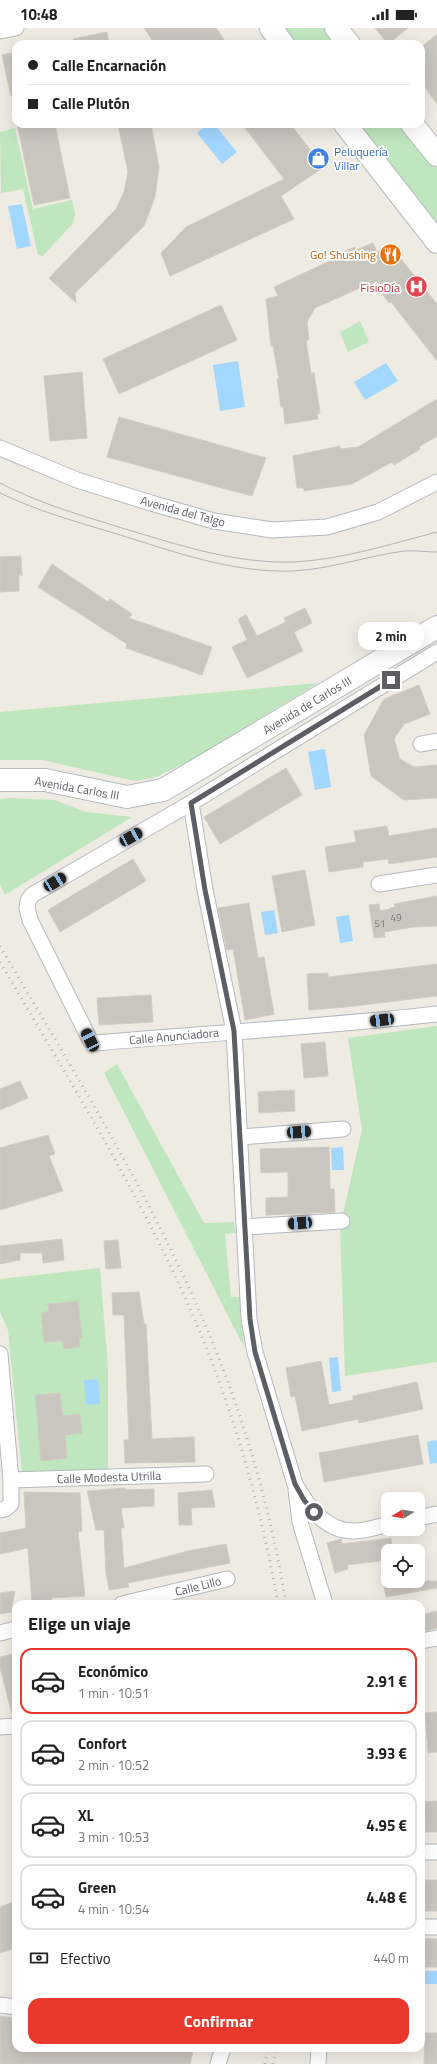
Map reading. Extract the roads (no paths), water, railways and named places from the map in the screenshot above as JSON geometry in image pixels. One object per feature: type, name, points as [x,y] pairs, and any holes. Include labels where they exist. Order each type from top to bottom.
[{"type":"street","points":[[0,31],[16,28]]},
{"type":"street","points":[[271,28],[280,40]]},
{"type":"street","points":[[336,28],[346,40]]},
{"type":"street","points":[[348,128],[437,242]]},
{"type":"street","points":[[415,128],[437,155]]},
{"type":"street","name":"Avenida del Talgo","points":[[0,448],[77,480],[151,503],[214,521],[272,530],[334,524],[378,512],[437,482]]},
{"type":"street","name":"Avenida de Carlos III","points":[[176,783],[437,627]]},
{"type":"street","points":[[324,1600],[300,1522],[296,1503],[295,1484],[255,1352],[250,1319],[234,1031],[205,890],[191,803],[437,652]]},
{"type":"street","points":[[421,744],[437,741]]},
{"type":"street","name":"Avenida Carlos III","points":[[0,780],[45,780],[127,796],[152,793],[176,783]]},
{"type":"street","name":"Calle Anunciadora","points":[[191,803],[39,891],[28,901],[27,908],[30,920],[90,1040],[95,1043],[234,1031],[354,1024],[437,1014]]},
{"type":"street","points":[[379,884],[437,875]]},
{"type":"street","points":[[241,1137],[343,1129]]},
{"type":"street","points":[[244,1227],[342,1221]]},
{"type":"street","points":[[0,1354],[11,1480],[11,1504],[5,1510],[0,1510]]},
{"type":"street","name":"Calle Modesta Utrilla","points":[[11,1480],[206,1474]]},
{"type":"street","points":[[295,1484],[309,1506],[322,1520],[333,1527],[356,1531],[381,1526]]},
{"type":"street","points":[[425,1517],[437,1514]]},
{"type":"street","name":"Calle Lillo","points":[[139,1600],[227,1579]]},
{"type":"street","points":[[0,1633],[12,1630]]},
{"type":"street","points":[[425,1640],[437,1638]]},
{"type":"street","points":[[0,1727],[12,1726]]},
{"type":"street","points":[[425,1852],[437,1852]]},
{"type":"street","points":[[425,1927],[437,1927]]},
{"type":"street","points":[[0,2004],[12,2006]]},
{"type":"street","points":[[218,2064],[222,2052]]},
{"type":"street","points":[[318,2064],[319,2052]]},
{"type":"water","points":[[203,128],[217,128],[237,152],[222,164],[197,133]]},
{"type":"water","points":[[22,204],[31,246],[17,249],[8,206]]},
{"type":"water","points":[[238,361],[245,407],[220,411],[213,365]]},
{"type":"water","points":[[386,363],[398,381],[365,400],[354,382]]},
{"type":"water","points":[[325,749],[331,787],[315,790],[308,752]]},
{"type":"water","points":[[274,910],[278,933],[265,935],[261,912]]},
{"type":"water","points":[[349,915],[353,941],[340,943],[336,917]]},
{"type":"water","points":[[343,1147],[344,1170],[332,1170],[331,1148]]},
{"type":"water","points":[[338,1357],[341,1391],[332,1392],[329,1358]]},
{"type":"water","points":[[98,1379],[100,1404],[86,1405],[84,1380]]},
{"type":"water","points":[[437,1440],[437,1463],[430,1464],[427,1442]]},
{"type":"water","points":[[425,1971],[437,1971],[437,1984],[425,1984]]},
{"type":"tram line","points":[[0,483],[44,503],[122,528],[186,547],[229,557],[251,560],[295,562],[331,558],[437,532]]},
{"type":"tram line","points":[[0,493],[57,516],[160,548],[204,560],[248,569],[270,571],[307,570],[404,551],[437,552]]},
{"type":"railway","points":[[0,946],[102,1120],[150,1208],[194,1299],[225,1373],[250,1448],[271,1526],[285,1600]]},
{"type":"railway","points":[[0,962],[112,1153],[187,1301],[220,1383],[240,1445],[258,1508],[277,1600]]},
{"type":"railway","points":[[265,2064],[267,2052]]},
{"type":"railway","points":[[273,2064],[276,2052]]},
{"type":"place","name":"Peluquería Villar","points":[[319,158]]},
{"type":"place","name":"Go! Shushing","points":[[391,254]]},
{"type":"place","name":"FisioDía","points":[[416,287]]}]
